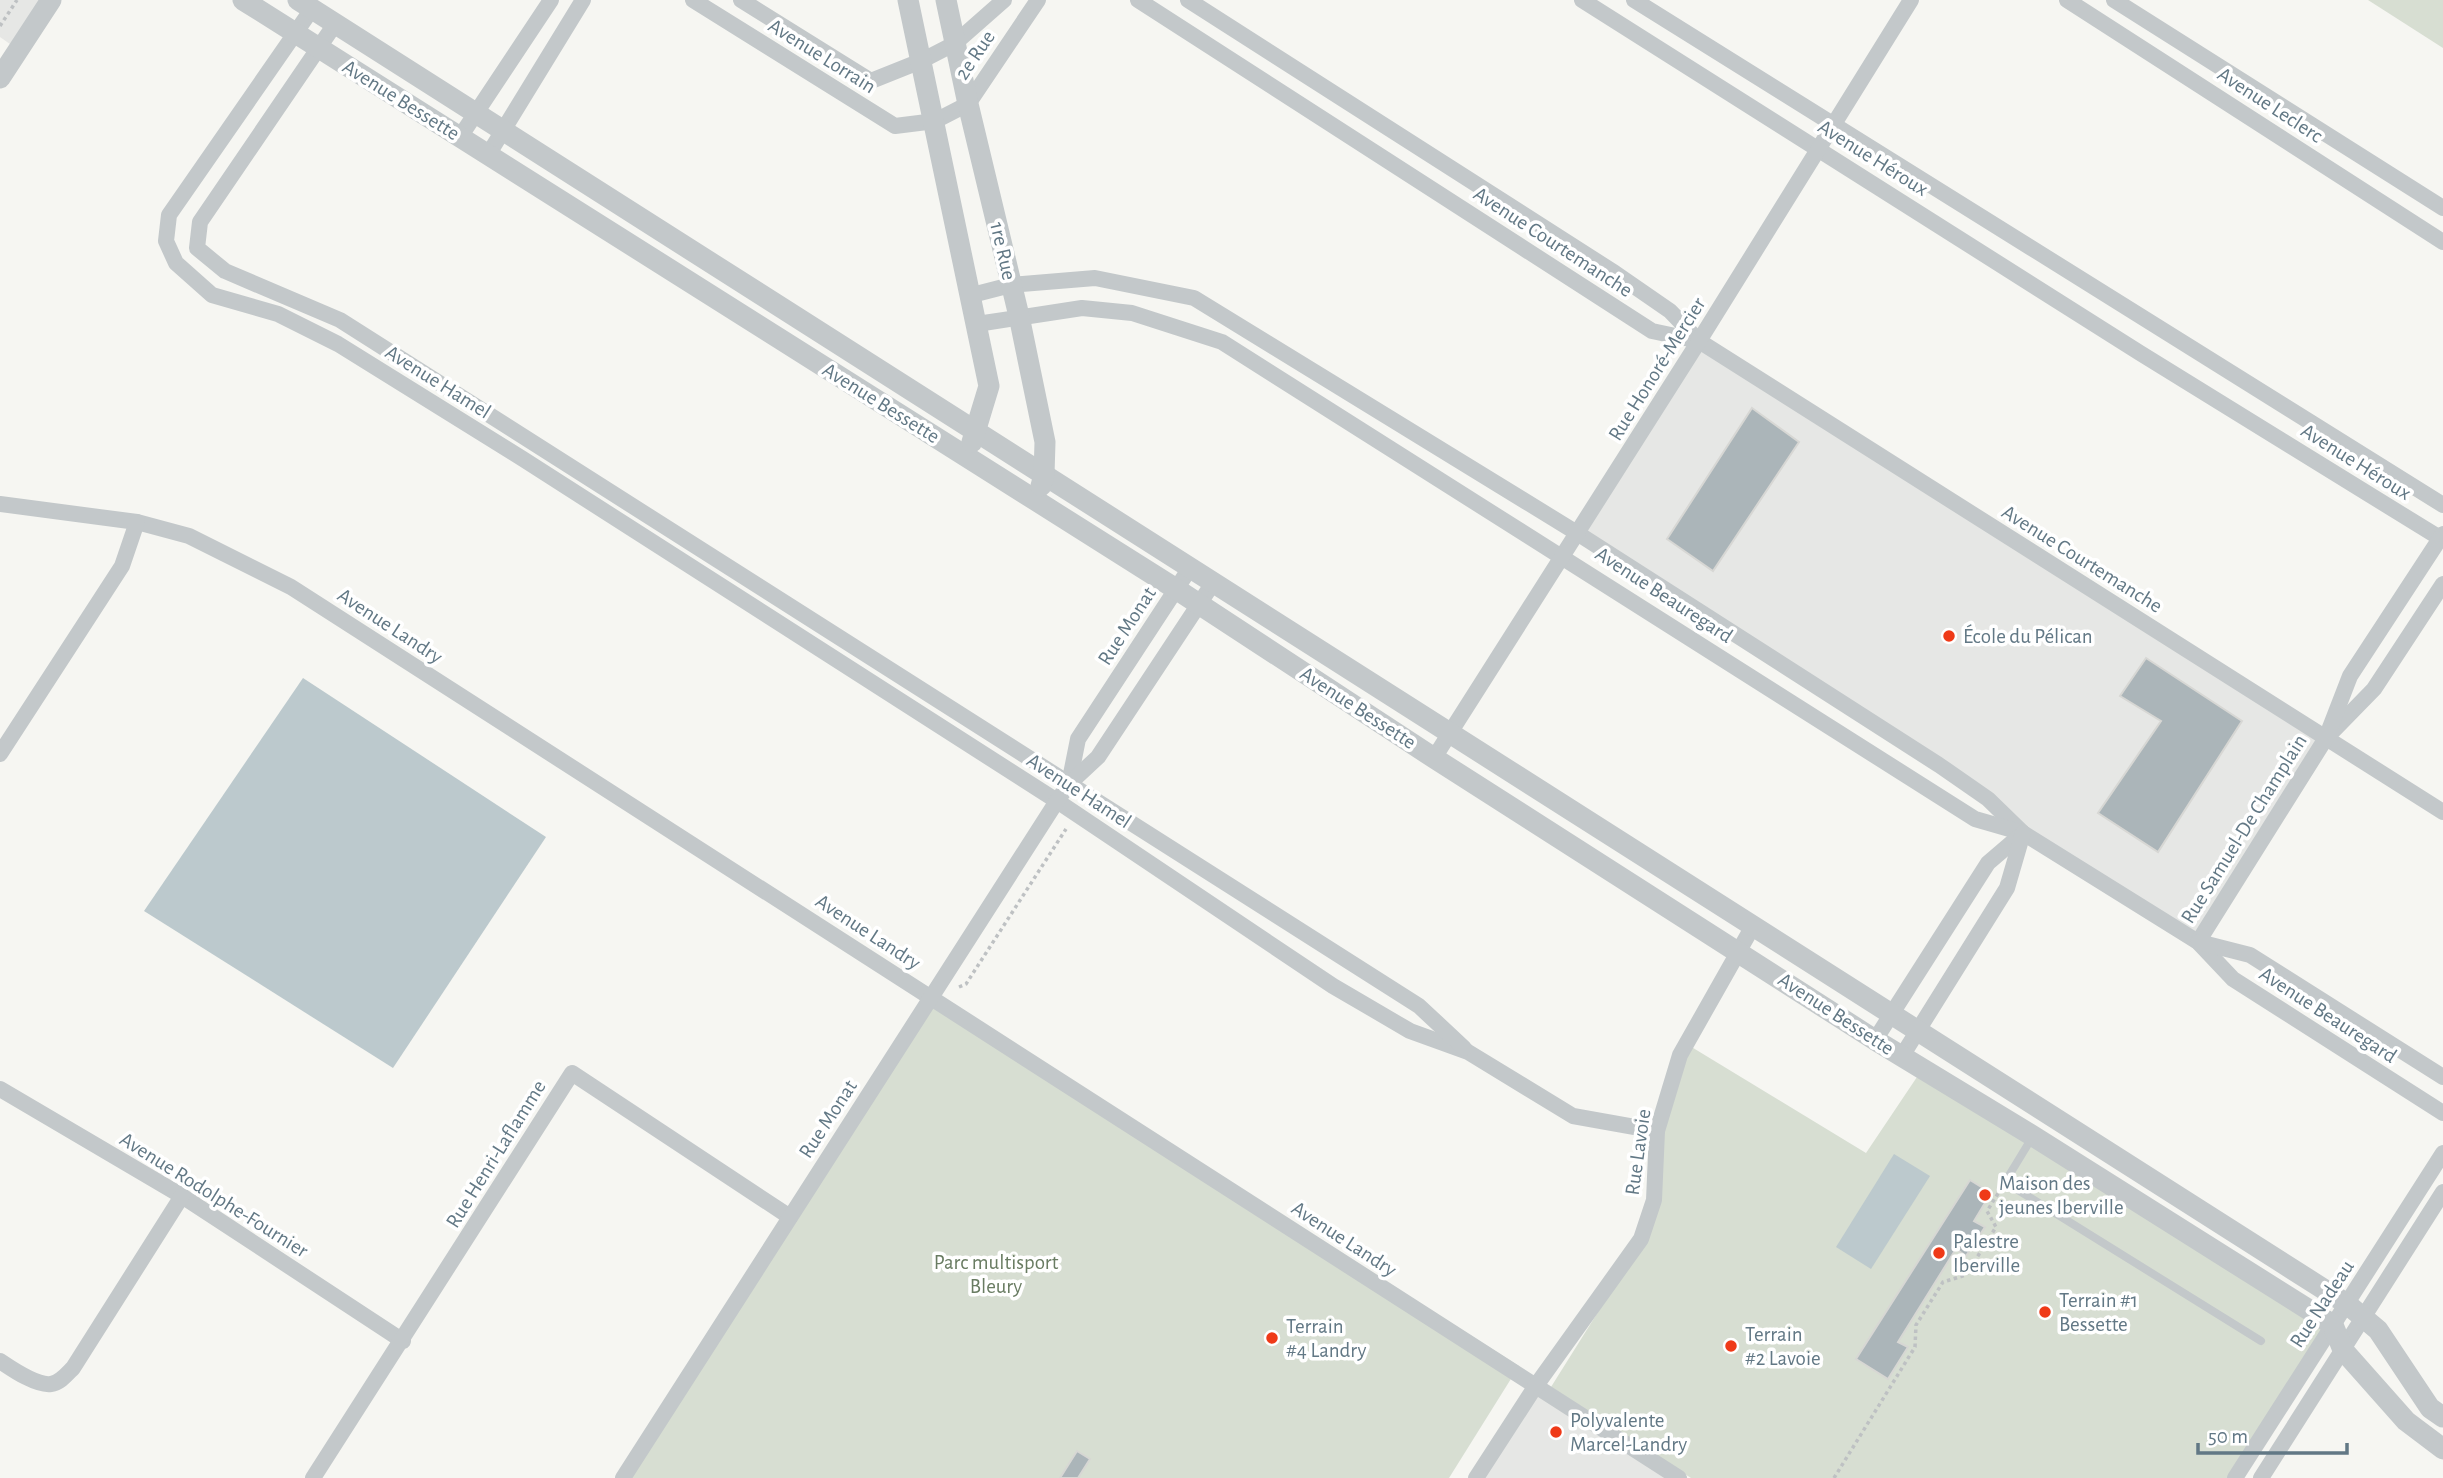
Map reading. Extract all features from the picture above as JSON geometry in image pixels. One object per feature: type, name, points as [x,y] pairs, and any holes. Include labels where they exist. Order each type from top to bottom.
[{"type":"street","points":[[0,78],[51,0]]},
{"type":"street","name":"Avenue Bessette","points":[[243,0],[1176,589],[1434,758],[1740,951],[1875,1040],[2333,1325]]},
{"type":"street","points":[[460,137],[551,0]]},
{"type":"street","points":[[488,155],[583,0]]},
{"type":"street","name":"Avenue Lorrain","points":[[693,0],[895,126],[934,121]]},
{"type":"street","name":"Avenue Lorrain","points":[[741,0],[871,81],[921,61]]},
{"type":"street","name":"1re Rue","points":[[908,0],[989,386],[966,457]]},
{"type":"street","name":"1re Rue","points":[[946,0],[954,44],[1019,316],[1045,442],[1044,475],[1037,502]]},
{"type":"street","name":"2e Rue","points":[[921,61],[954,44],[1004,0]]},
{"type":"street","name":"2e Rue","points":[[934,121],[968,104],[1038,0]]},
{"type":"street","name":"Avenue Courtemanche","points":[[1138,0],[1652,331],[1699,341]]},
{"type":"street","name":"Avenue Courtemanche","points":[[1188,0],[1659,303],[1699,341],[2443,812]]},
{"type":"street","name":"Avenue Héroux","points":[[1582,0],[2140,352],[2442,538]]},
{"type":"street","points":[[1615,20],[1628,0]]},
{"type":"street","name":"Avenue Héroux","points":[[1634,0],[2443,505]]},
{"type":"street","name":"Rue Honoré-Mercier","points":[[1434,758],[1699,341],[1911,0]]},
{"type":"street","name":"Avenue Leclerc","points":[[2067,0],[2443,242]]},
{"type":"street","name":"Avenue Leclerc","points":[[2098,20],[2112,0],[2438,205],[2418,226]]},
{"type":"street","points":[[305,5],[296,33],[169,215],[166,241],[176,263],[197,248],[200,222],[335,24]]},
{"type":"street","name":"Avenue Bessette","points":[[305,5],[2355,1310],[2378,1330],[2430,1408],[2443,1417]]},
{"type":"street","points":[[1390,162],[1404,138]]},
{"type":"street","name":"Avenue Hamel","points":[[197,248],[225,271],[340,320],[1419,1006],[1468,1052]]},
{"type":"street","name":"Avenue Hamel","points":[[176,263],[212,295],[278,314],[338,344],[1057,801],[1333,986],[1410,1031],[1468,1052],[1573,1116],[1657,1130]]},
{"type":"street","points":[[712,296],[726,273]]},
{"type":"street","name":"Avenue Beauregard","points":[[972,295],[1011,285],[1095,278],[1194,298],[1577,533],[1939,765],[1988,799],[2023,833],[2198,942],[2233,979],[2443,1113]]},
{"type":"street","name":"Avenue Beauregard","points":[[977,324],[1082,308],[1132,313],[1222,342],[1975,819],[2023,833]]},
{"type":"street","points":[[2140,352],[2155,326]]},
{"type":"street","points":[[1286,383],[1302,364]]},
{"type":"street","name":"Avenue Landry","points":[[0,504],[137,522],[189,536],[291,587],[1679,1478]]},
{"type":"street","points":[[0,754],[121,566],[137,522]]},
{"type":"street","points":[[671,554],[683,537]]},
{"type":"street","name":"Rue Samuel-De Champlain","points":[[2198,942],[2326,738],[2350,676],[2442,538]]},
{"type":"street","name":"Rue Monat","points":[[1069,784],[1077,739],[1191,568]]},
{"type":"street","name":"Rue Monat","points":[[623,1478],[1057,801],[1069,784],[1098,757],[1213,583]]},
{"type":"street","name":"Rue Samuel-De Champlain","points":[[2326,738],[2374,689],[2443,584]]},
{"type":"street","points":[[1875,1040],[1988,863],[2023,833]]},
{"type":"street","points":[[1902,1056],[2007,888],[2023,833]]},
{"type":"street","name":"Rue Lavoie","points":[[1476,1478],[1535,1387],[1642,1239],[1654,1200],[1657,1130],[1680,1055],[1753,926]]},
{"type":"street","name":"Avenue Beauregard","points":[[2198,942],[2250,956],[2443,1077]]},
{"type":"street","name":"Rue Henri-Laflamme","points":[[313,1478],[572,1073],[790,1217]]},
{"type":"street","name":"Avenue Rodolphe-Fournier","points":[[0,1089],[182,1196],[403,1341]]},
{"type":"street","name":"Rue Nadeau","points":[[2261,1478],[2343,1350],[2355,1310],[2443,1153]]},
{"type":"street","name":"Rue Nadeau","points":[[2235,1478],[2333,1325],[2355,1310],[2443,1192]]},
{"type":"street","points":[[0,1361],[20,1374],[41,1382],[51,1384],[63,1379],[73,1368],[182,1196]]},
{"type":"street","points":[[2333,1325],[2343,1350],[2406,1422],[2443,1449]]},
{"type":"lane","points":[[2033,1136],[2005,1182],[2262,1341]]},
{"type":"path","points":[[0,26],[17,0]]},
{"type":"path","points":[[1834,1478],[1915,1347],[1916,1325],[1944,1282],[1966,1275],[1996,1227],[1987,1211],[2005,1182]]},
{"type":"shaded area","points":[[0,0],[40,0],[10,44],[0,37]]},
{"type":"shaded area","name":"École du Pélican","points":[[1699,341],[2326,738],[2198,942],[1577,533]]},
{"type":"shaded area","points":[[303,678],[546,837],[393,1068],[144,911]]},
{"type":"shaded area","points":[[1894,1154],[1930,1176],[1871,1269],[1836,1247]]},
{"type":"shaded area","name":"Polyvalente Marcel-Landry","points":[[1535,1387],[1679,1478],[1477,1478]]},
{"type":"green space","points":[[2368,0],[2443,0],[2443,48]]},
{"type":"green space","name":"Parc multisport Bleury","points":[[934,996],[1519,1366],[1449,1478],[627,1478]]},
{"type":"green space","points":[[1680,1040],[1866,1153],[1917,1077],[2333,1325],[2235,1478],[1691,1478],[1551,1387],[1640,1245],[1660,1126]]},
{"type":"building","points":[[1752,408],[1799,442],[1713,571],[1667,539]]},
{"type":"building","points":[[2146,658],[2242,721],[2158,852],[2098,813],[2161,721],[2120,696]]},
{"type":"building","name":"Palestre Iberville","points":[[1970,1180],[1991,1193],[1974,1221],[1985,1227],[1966,1256],[1956,1249],[1898,1342],[1908,1347],[1888,1379],[1856,1359]]},
{"type":"building","points":[[1077,1451],[1090,1459],[1078,1478],[1060,1478]]},
{"type":"place","name":"École du Pélican","points":[[1949,636]]},
{"type":"place","name":"Maison des jeunes Iberville","points":[[1985,1195]]},
{"type":"place","name":"Palestre Iberville","points":[[1939,1253]]},
{"type":"place","name":"Terrain #1 Bessette","points":[[2045,1312]]},
{"type":"place","name":"Terrain #4 Landry","points":[[1272,1338]]},
{"type":"place","name":"Terrain #2 Lavoie","points":[[1731,1346]]},
{"type":"place","name":"Polyvalente Marcel-Landry","points":[[1556,1432]]}]
